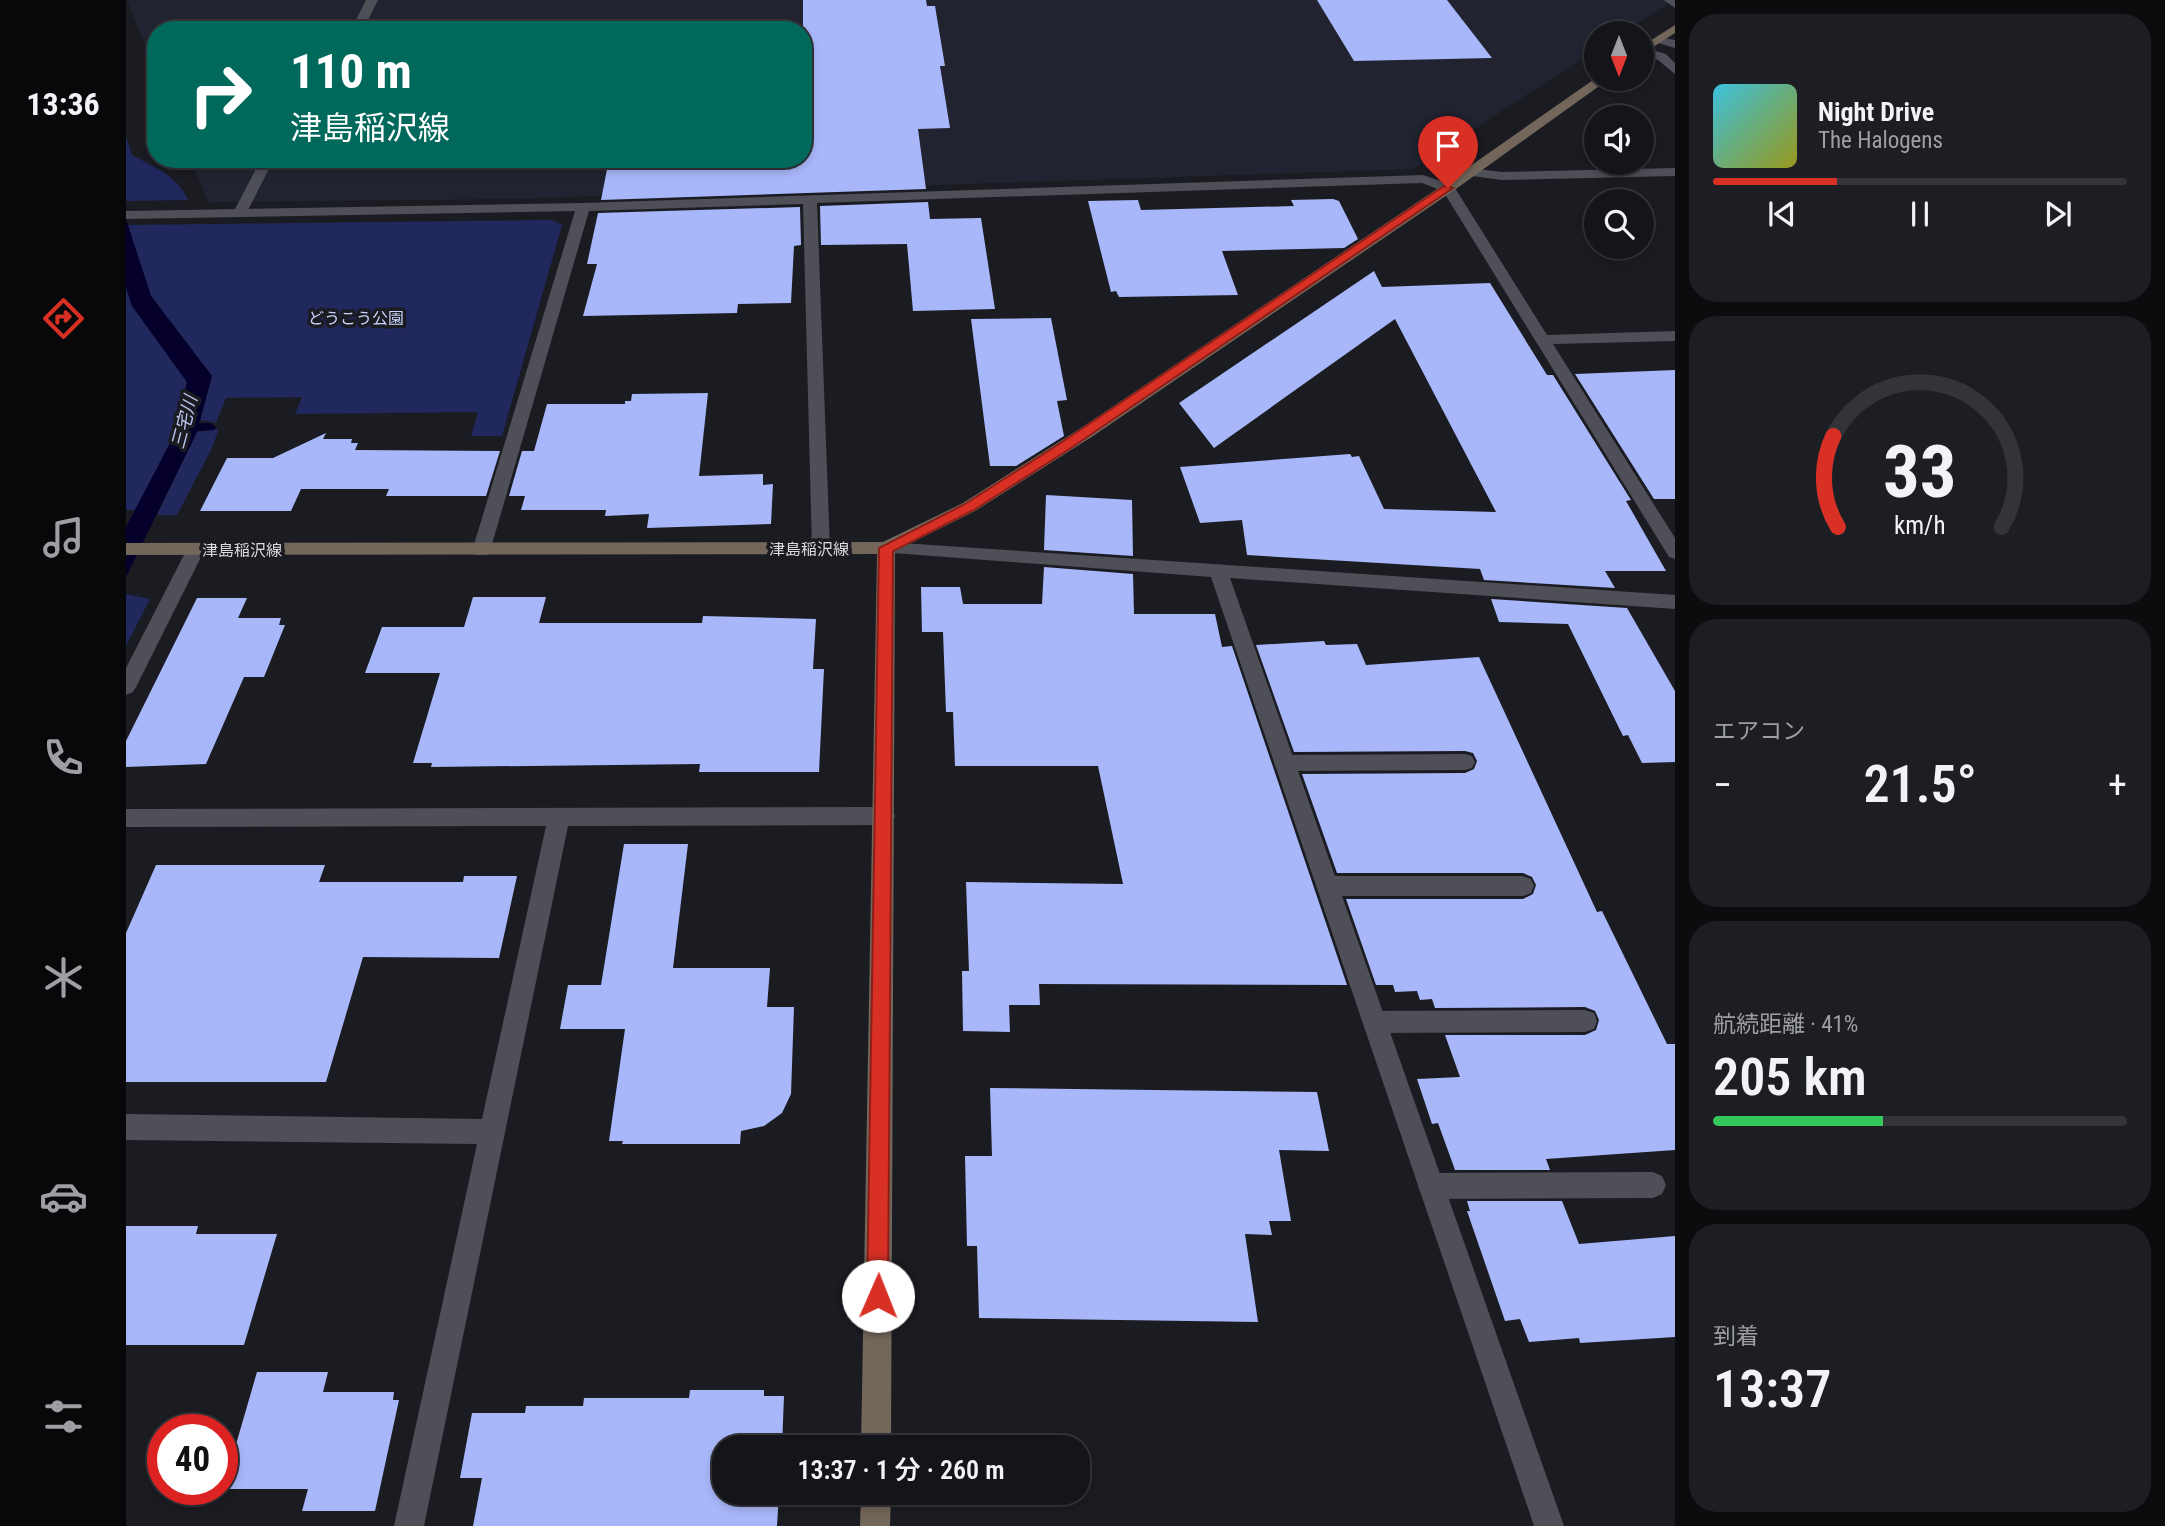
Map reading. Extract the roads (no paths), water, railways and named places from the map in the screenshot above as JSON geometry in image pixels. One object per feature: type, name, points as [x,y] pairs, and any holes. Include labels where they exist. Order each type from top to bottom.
[{"type":"main road","points":[[1654,43],[1675,28]]},
{"type":"main road","name":"津島稲沢線","points":[[126,549],[481,551],[886,548],[969,507],[1052,454],[1448,188],[1585,91]]},
{"type":"main road","points":[[876,1435],[886,548]]},
{"type":"main road","points":[[875,1526],[876,1505]]},
{"type":"street","points":[[362,21],[372,0]]},
{"type":"street","points":[[1670,0],[1675,5]]},
{"type":"street","points":[[1659,40],[1675,44]]},
{"type":"street","points":[[1654,55],[1662,57],[1675,70]]},
{"type":"street","points":[[240,213],[263,168]]},
{"type":"street","points":[[1469,172],[1503,176],[1675,172]]},
{"type":"street","points":[[126,215],[583,207],[1423,179],[1448,188],[1675,553]]},
{"type":"street","points":[[810,199],[821,549]]},
{"type":"street","points":[[481,551],[583,207]]},
{"type":"street","points":[[1542,340],[1675,336]]},
{"type":"street","points":[[886,548],[1675,602]]},
{"type":"street","points":[[126,687],[196,549]]},
{"type":"street","points":[[1218,570],[1549,1526]]},
{"type":"street","points":[[1285,763],[1465,762]]},
{"type":"street","points":[[126,818],[884,816]]},
{"type":"street","points":[[409,1526],[559,817]]},
{"type":"street","points":[[1328,886],[1524,886]]},
{"type":"street","points":[[1375,1022],[1585,1021]]},
{"type":"street","points":[[126,1127],[492,1132]]},
{"type":"street","points":[[1431,1186],[1653,1185]]},
{"type":"water","name":"三宅川","points":[[126,219],[151,296],[212,376],[197,432],[126,577],[126,527],[169,445],[187,382],[132,306],[126,287]]},
{"type":"waterway","name":"三宅川","points":[[182,428],[210,427]]},
{"type":"park label","name":"どうこう公園","points":[[356,318]]}]
